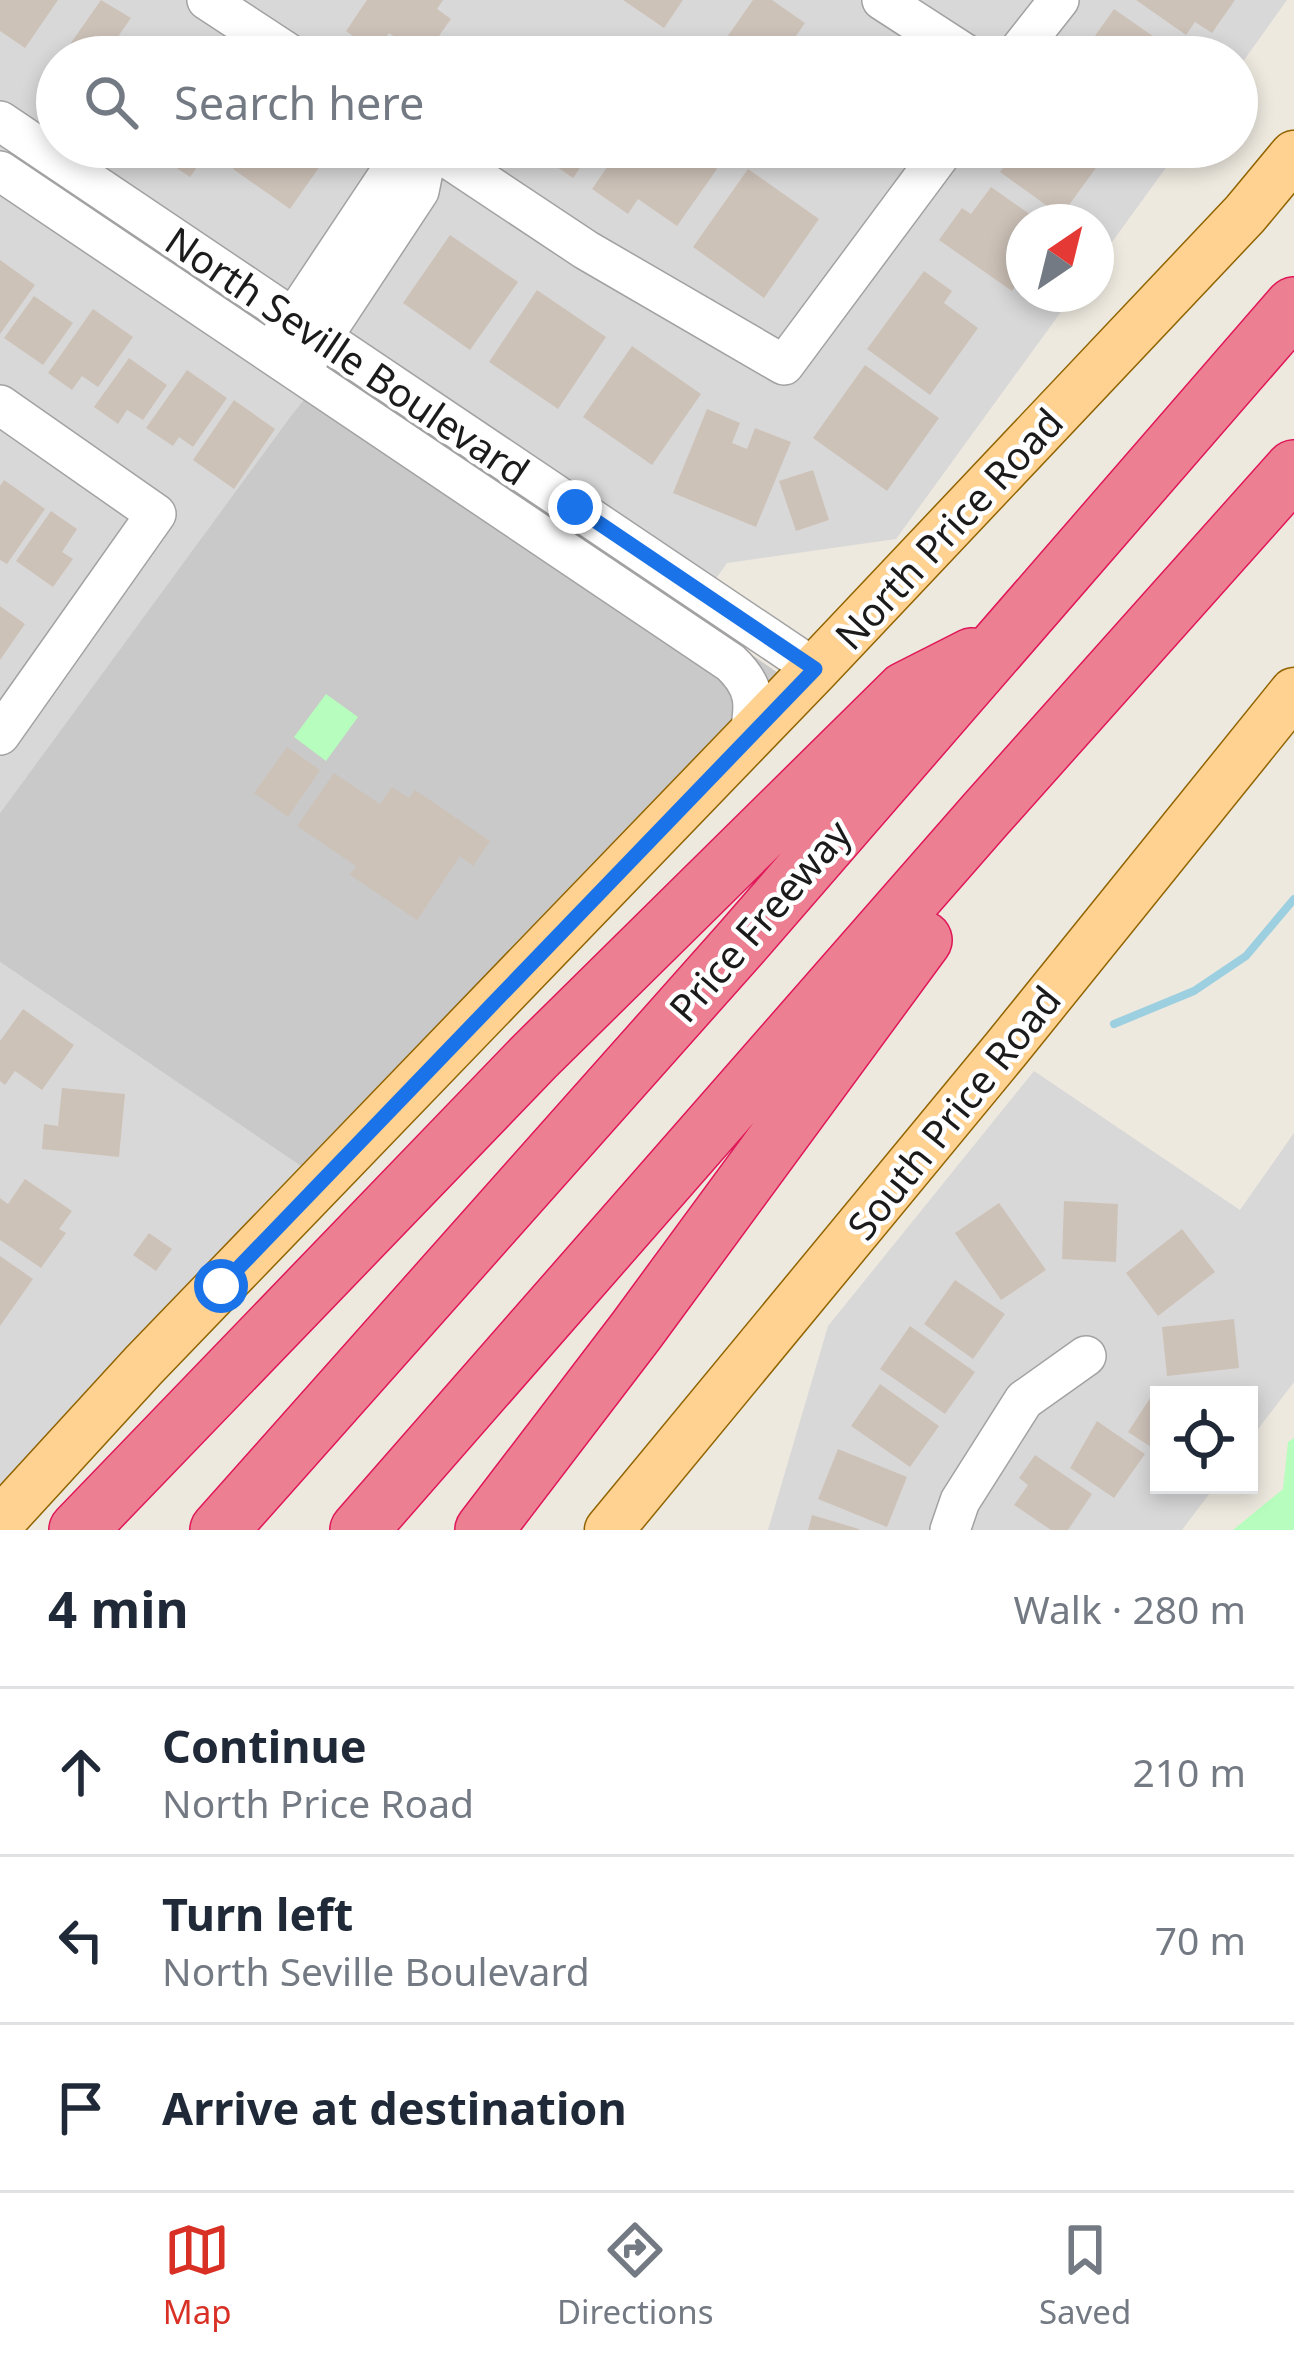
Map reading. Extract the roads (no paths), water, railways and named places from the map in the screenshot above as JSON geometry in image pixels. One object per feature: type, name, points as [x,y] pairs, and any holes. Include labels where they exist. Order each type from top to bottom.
[{"type":"highway","name":"Price Freeway","points":[[219,1530],[740,944],[1294,306]]},
{"type":"highway","points":[[359,1530],[1294,469]]},
{"type":"highway","points":[[484,1530],[922,940],[1012,832],[1225,547]]},
{"type":"highway","points":[[78,1530],[535,1056],[905,691],[1002,641]]},
{"type":"main road","name":"North Price Road","points":[[0,1522],[143,1366],[815,669],[1245,214],[1294,155]]},
{"type":"main road","name":"South Price Road","points":[[609,1530],[1294,692]]},
{"type":"street","points":[[207,0],[262,36]]},
{"type":"street","points":[[882,0],[927,12],[950,36]]},
{"type":"street","points":[[1031,36],[1059,0]]},
{"type":"street","name":"North Seville Boulevard","points":[[0,121],[36,145]]},
{"type":"street","name":"North Seville Boulevard","points":[[70,168],[815,669]]},
{"type":"street","points":[[284,362],[308,328],[396,168]]},
{"type":"street","points":[[460,168],[586,250],[784,365],[930,168]]},
{"type":"street","name":"North Seville Boulevard","points":[[0,171],[731,663],[749,681],[754,699],[749,737]]},
{"type":"street","points":[[0,405],[156,514],[0,735]]},
{"type":"street","points":[[424,456],[446,422]]},
{"type":"street","points":[[950,1530],[960,1501],[1024,1400],[1087,1356]]},
{"type":"waterway","points":[[1114,1024],[1194,991],[1246,956],[1294,899]]}]
